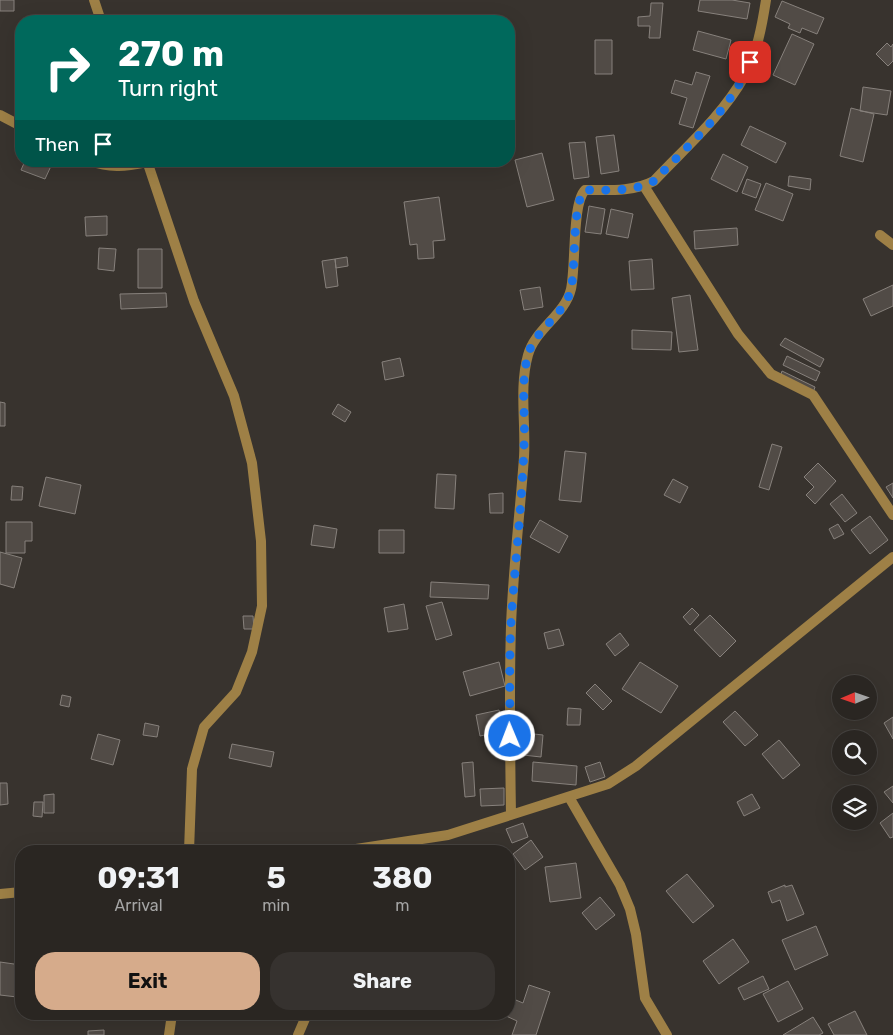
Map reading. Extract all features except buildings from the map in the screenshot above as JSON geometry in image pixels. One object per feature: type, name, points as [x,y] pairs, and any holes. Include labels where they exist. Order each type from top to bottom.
[{"type":"street","points":[[94,0],[99,15]]},
{"type":"street","points":[[511,815],[511,624],[524,445],[524,382],[528,355],[536,336],[561,307],[570,292],[575,260],[576,206],[580,195],[585,190],[626,189],[644,186],[654,181],[726,104],[745,76],[760,36],[766,0]]},
{"type":"street","points":[[0,115],[15,123]]},
{"type":"street","points":[[149,167],[194,301],[234,396],[252,463],[261,541],[262,606],[252,652],[236,692],[204,728],[192,769],[189,845]]},
{"type":"street","points":[[644,186],[750,349],[771,374],[812,395],[893,515]]},
{"type":"street","points":[[880,235],[893,245]]},
{"type":"street","points":[[385,845],[448,835],[608,784],[636,766],[893,557]]},
{"type":"street","points":[[569,797],[620,884],[634,926],[645,998],[667,1035]]},
{"type":"street","points":[[411,845],[413,841]]},
{"type":"street","points":[[0,894],[15,893]]},
{"type":"street","points":[[169,1035],[171,1020]]},
{"type":"street","points":[[298,1035],[304,1020]]},
{"type":"route","points":[[510,736],[509,676],[511,624],[524,445],[524,382],[528,355],[536,336],[561,307],[570,292],[575,260],[576,206],[580,195],[585,190],[626,189],[644,186],[654,181],[726,104],[745,76],[750,62]]}]
